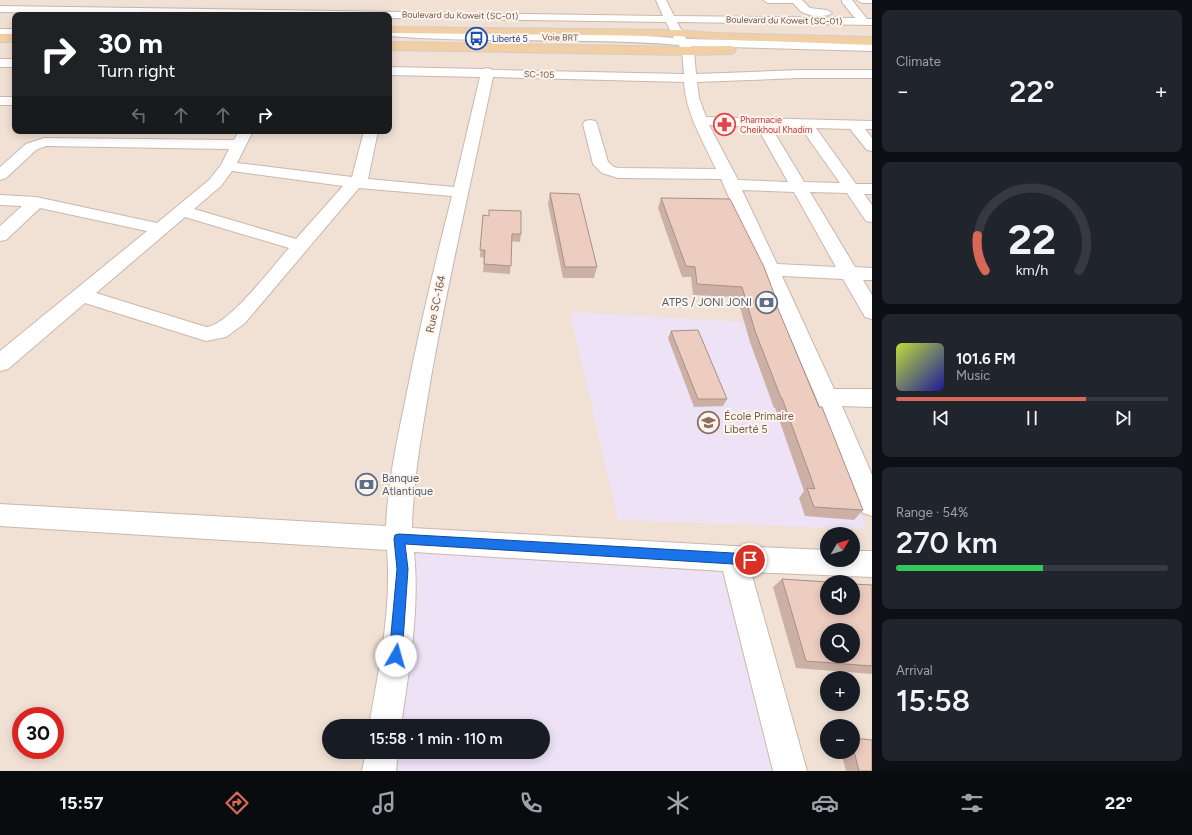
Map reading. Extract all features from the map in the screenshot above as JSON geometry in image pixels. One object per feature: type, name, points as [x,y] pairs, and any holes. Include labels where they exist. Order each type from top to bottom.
[{"type":"main road","points":[[0,27],[12,27]]},
{"type":"main road","points":[[392,30],[682,42],[790,50],[872,52]]},
{"type":"main road","points":[[392,46],[682,42],[721,37],[872,41]]},
{"type":"main road","points":[[0,38],[12,38]]},
{"type":"street","points":[[70,0],[151,1]]},
{"type":"street","points":[[349,12],[352,0]]},
{"type":"street","points":[[661,0],[682,42],[692,98],[700,121],[729,180],[827,397],[872,505]]},
{"type":"street","points":[[768,0],[797,0],[807,11],[812,13],[864,19]]},
{"type":"street","points":[[847,0],[847,2],[864,19]]},
{"type":"street","points":[[862,0],[872,0]]},
{"type":"street","points":[[141,10],[151,1]]},
{"type":"street","points":[[565,6],[568,17]]},
{"type":"street","name":"Boulevard du Koweit (SC-01)","points":[[0,9],[244,12]]},
{"type":"street","name":"Boulevard du Koweit (SC-01)","points":[[392,15],[864,19]]},
{"type":"street","points":[[0,32],[12,32]]},
{"type":"street","name":"Voie BRT","points":[[392,34],[427,36],[636,38],[682,42],[872,47]]},
{"type":"street","name":"Voie BRT","points":[[392,41],[641,46],[682,42]]},
{"type":"street","points":[[0,63],[12,63]]},
{"type":"street","name":"SC-105","points":[[392,71],[488,72],[689,78],[800,74],[872,74]]},
{"type":"street","name":"Rue SC-164","points":[[387,719],[398,642],[402,569],[399,539],[400,499],[404,466],[430,327],[488,72]]},
{"type":"street","points":[[0,101],[12,101]]},
{"type":"street","points":[[700,121],[872,125]]},
{"type":"street","points":[[762,123],[872,312]]},
{"type":"street","points":[[590,124],[601,164],[608,170],[618,173],[729,180],[799,187],[872,189]]},
{"type":"street","points":[[806,124],[872,217]]},
{"type":"street","points":[[854,125],[872,147]]},
{"type":"street","points":[[82,295],[206,334],[212,334],[227,328],[238,318],[300,245],[357,183],[369,134]]},
{"type":"street","points":[[0,175],[31,147],[36,144],[53,141],[101,136],[242,138],[228,166],[214,183],[0,363]]},
{"type":"street","points":[[228,166],[357,183],[461,192]]},
{"type":"street","points":[[0,200],[36,202],[161,229]]},
{"type":"street","points":[[0,236],[36,202]]},
{"type":"street","points":[[182,211],[300,245]]},
{"type":"street","points":[[770,270],[872,274]]},
{"type":"street","points":[[827,397],[872,398]]},
{"type":"street","points":[[0,515],[734,559],[872,564]]},
{"type":"street","points":[[734,559],[790,771]]},
{"type":"street","points":[[379,771],[381,759]]},
{"type":"shaded area","points":[[0,0],[872,0],[872,771],[0,771]]},
{"type":"shaded area","name":"École Primaire Liberté 5","points":[[570,312],[778,324],[867,529],[860,529],[860,527],[820,527],[618,520]]},
{"type":"shaded area","points":[[413,552],[730,573],[778,771],[392,771],[393,759],[550,759],[550,719],[397,719]]},
{"type":"building","points":[[550,193],[579,194],[597,267],[565,267]]},
{"type":"building","points":[[661,198],[730,199],[764,267],[778,304],[776,304],[819,407],[822,407],[863,510],[814,507],[807,488],[815,489],[782,398],[755,331],[742,287],[697,284],[695,267],[686,266]]},
{"type":"building","points":[[489,210],[521,211],[521,234],[512,234],[511,266],[484,264],[485,250],[480,250],[483,215],[489,216]]},
{"type":"building","points":[[698,330],[727,399],[698,399],[671,331]]},
{"type":"building","points":[[782,579],[820,582],[820,615],[860,615],[860,584],[872,585],[872,666],[832,663],[860,663],[860,623],[820,623],[820,662],[806,661]]},
{"type":"building","points":[[860,739],[872,740],[872,771],[859,771],[856,759],[860,759]]},
{"type":"place","name":"Liberté 5","points":[[477,38]]},
{"type":"place","name":"Pharmacie Cheikhoul Khadim","points":[[724,124]]},
{"type":"place","name":"ATPS / JONI JONI","points":[[767,302]]},
{"type":"place","name":"École Primaire Liberté 5","points":[[708,422]]},
{"type":"place","name":"Banque Atlantique","points":[[366,484]]},
{"type":"route","points":[[396,656],[402,569],[399,539],[750,560]]}]
